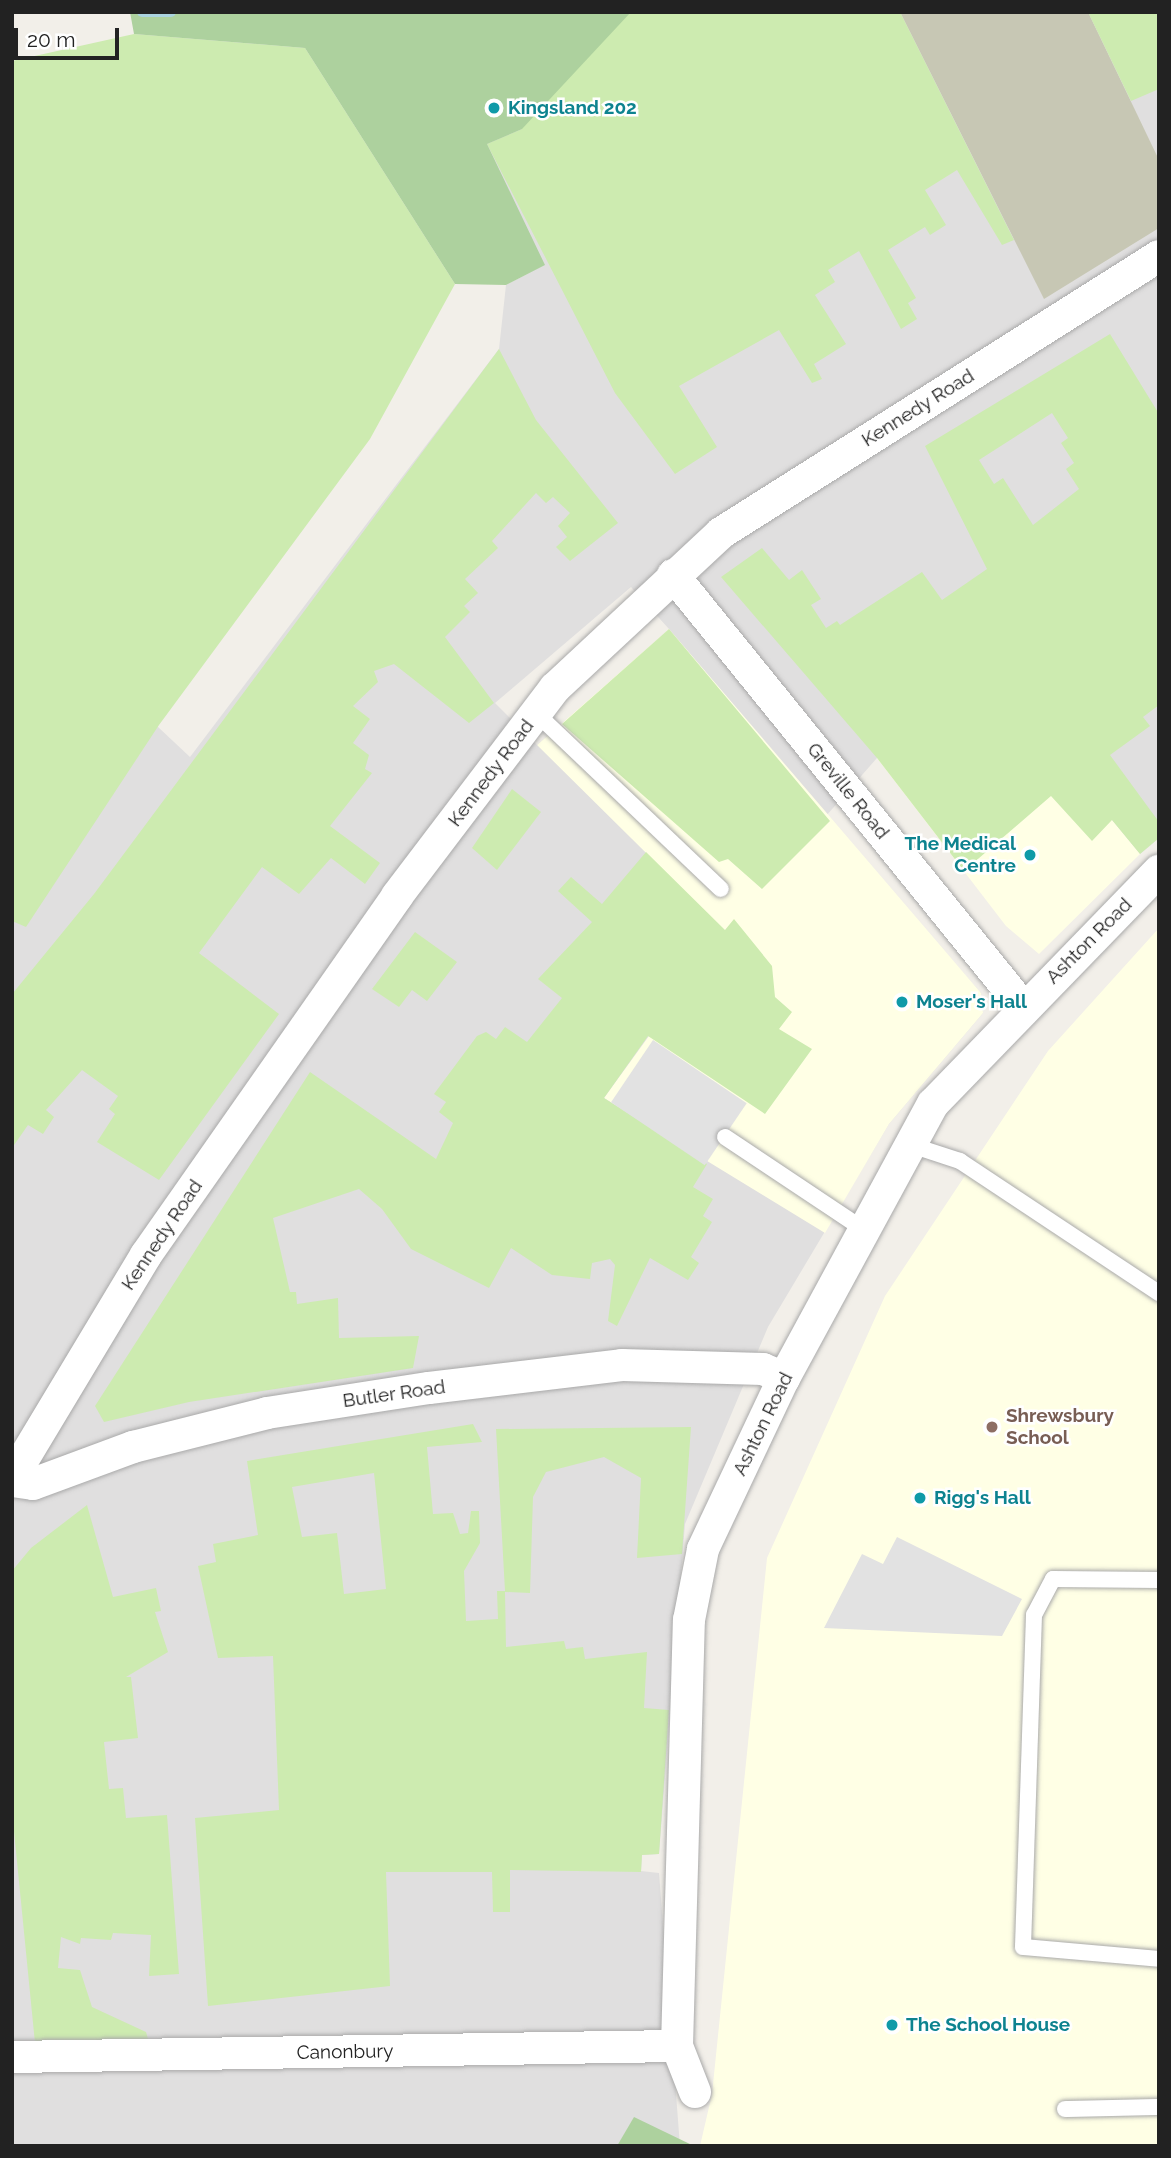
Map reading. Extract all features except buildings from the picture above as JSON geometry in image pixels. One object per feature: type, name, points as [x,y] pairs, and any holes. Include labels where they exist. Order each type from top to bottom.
[{"type":"street","name":"Kennedy Road","points":[[12,1479],[146,1255],[397,896],[536,713],[673,575],[721,533],[1159,256]]},
{"type":"street","name":"Greville Road","points":[[673,575],[1023,1007]]},
{"type":"street","name":"Ashton Road","points":[[695,2092],[677,2046],[689,1620],[703,1549],[784,1378],[908,1144],[933,1104],[1023,1007],[1159,872]]},
{"type":"street","name":"Butler Road","points":[[12,1479],[33,1484],[133,1447],[267,1413],[429,1388],[622,1365],[763,1369],[784,1378]]},
{"type":"street","name":"Canonbury","points":[[21,2057],[677,2046]]},
{"type":"lane","points":[[536,713],[721,889]]},
{"type":"lane","points":[[724,1137],[863,1229]]},
{"type":"lane","points":[[908,1144],[960,1161],[1159,1293]]},
{"type":"lane","points":[[1159,1580],[1053,1578],[1034,1615],[1023,1947],[1159,1959]]},
{"type":"lane","points":[[1065,2109],[1159,2107]]},
{"type":"shaded area","points":[[421,12],[1159,12],[1159,838],[1140,854],[990,673],[877,758],[826,816],[981,993],[983,1013],[889,1124],[768,1327],[685,1524],[659,1854],[642,1855],[641,1871],[659,1873],[680,2146],[12,2146],[12,590],[190,757],[499,349],[506,285],[544,265]],"holes":[[[631,587],[669,629],[537,745],[495,703]]]},
{"type":"shaded area","points":[[900,12],[1088,12],[1159,160],[1159,228],[1044,299]]},
{"type":"shaded area","points":[[669,629],[981,993],[983,1013],[889,1124],[825,1233],[604,1098],[725,931],[537,745]]},
{"type":"shaded area","points":[[990,672],[1140,854],[1039,954],[1006,926],[877,758]]},
{"type":"shaded area","name":"Shrewsbury School","points":[[1159,928],[1159,2146],[700,2146],[712,2094],[767,1558],[885,1296],[1048,1051]]},
{"type":"shaded area","points":[[653,1040],[747,1103],[705,1165],[611,1102]]},
{"type":"shaded area","points":[[897,1537],[1022,1599],[1002,1636],[824,1628],[862,1554],[883,1564]]},
{"type":"green space","points":[[130,12],[631,12],[522,129],[487,144],[545,265],[506,285],[455,284],[305,48],[134,34]]},
{"type":"green space","points":[[421,12],[900,12],[1014,240],[1002,245],[957,170],[925,190],[946,225],[930,235],[925,227],[888,250],[916,298],[908,303],[917,319],[901,329],[859,251],[828,270],[835,282],[815,295],[846,344],[814,364],[822,379],[812,383],[779,330],[679,386],[717,447],[675,474],[615,393],[487,144],[522,129]]},
{"type":"green space","points":[[1088,12],[1159,12],[1159,89],[1131,101]]},
{"type":"green space","points":[[134,34],[305,48],[455,284],[370,439],[159,725],[26,927],[12,921],[12,61]]},
{"type":"green space","points":[[1110,334],[1159,414],[1159,705],[1143,717],[1150,726],[1110,755],[1159,822],[1159,838],[1140,854],[1112,820],[1092,841],[1051,796],[964,871],[877,758],[721,577],[762,548],[789,580],[802,570],[821,599],[811,605],[826,628],[837,621],[840,625],[922,572],[942,600],[987,569],[925,446]],"holes":[[[1052,413],[1068,438],[1061,443],[1074,463],[1066,469],[1079,489],[1033,525],[1003,478],[994,484],[979,460]]]},
{"type":"green space","points":[[499,349],[536,420],[618,523],[570,561],[556,547],[567,537],[558,526],[570,513],[553,497],[546,503],[536,493],[492,541],[498,548],[465,579],[478,593],[464,606],[470,612],[445,637],[494,703],[469,723],[394,664],[374,671],[378,682],[353,706],[370,719],[353,743],[369,755],[365,769],[372,773],[330,826],[380,863],[365,884],[331,858],[299,894],[262,867],[199,953],[279,1014],[159,1180],[97,1142],[115,1114],[109,1109],[118,1096],[82,1070],[46,1110],[54,1117],[43,1134],[28,1125],[12,1148],[13,993],[94,894]]},
{"type":"green space","points":[[669,629],[830,821],[762,889],[728,859],[719,862],[562,724]]},
{"type":"green space","points":[[512,789],[541,812],[497,870],[472,848]]},
{"type":"green space","points":[[646,852],[725,930],[734,919],[772,966],[775,997],[792,1012],[779,1029],[812,1049],[765,1114],[648,1036],[604,1098],[707,1164],[693,1187],[713,1199],[703,1216],[712,1222],[691,1257],[699,1263],[688,1280],[650,1258],[617,1326],[608,1321],[615,1265],[610,1259],[592,1263],[590,1279],[552,1275],[511,1248],[489,1288],[411,1249],[382,1209],[359,1189],[273,1218],[290,1292],[296,1292],[297,1304],[338,1298],[339,1338],[419,1336],[413,1368],[189,1402],[104,1422],[95,1406],[310,1072],[436,1159],[453,1123],[439,1112],[446,1102],[434,1094],[477,1036],[486,1032],[496,1039],[505,1027],[527,1042],[562,998],[538,979],[592,922],[558,891],[571,877],[602,904]]},
{"type":"green space","points":[[415,932],[457,962],[427,1001],[412,990],[399,1007],[372,989]]},
{"type":"green space","points":[[473,1424],[482,1442],[427,1447],[433,1514],[453,1513],[460,1534],[468,1533],[471,1511],[479,1511],[480,1543],[464,1571],[466,1621],[498,1619],[497,1591],[505,1591],[496,1429],[691,1427],[682,1554],[637,1558],[641,1478],[604,1457],[546,1472],[533,1497],[530,1593],[505,1592],[506,1647],[564,1641],[566,1649],[583,1647],[585,1659],[647,1652],[644,1708],[669,1710],[659,1854],[642,1855],[641,1872],[510,1870],[510,1912],[493,1912],[492,1872],[386,1872],[390,1986],[208,2006],[195,1818],[279,1810],[273,1656],[218,1658],[198,1566],[216,1562],[213,1544],[258,1535],[247,1461]],"holes":[[[374,1473],[386,1589],[344,1594],[337,1533],[302,1537],[292,1487]]]},
{"type":"green space","points":[[87,1505],[113,1597],[156,1588],[161,1611],[155,1612],[168,1652],[126,1677],[131,1677],[138,1738],[104,1742],[109,1789],[123,1788],[126,1818],[167,1815],[179,1974],[149,1976],[151,1935],[113,1933],[111,1940],[81,1938],[80,1944],[61,1937],[58,1968],[80,1970],[92,2007],[146,2032],[150,2046],[35,2043],[12,1811],[12,1571],[31,1548]]},
{"type":"green space","points":[[634,2117],[694,2146],[617,2146]]},
{"type":"waterway","points":[[142,12],[171,12]]},
{"type":"place","name":"Kingsland 202","points":[[494,108]]},
{"type":"place","name":"The Medical Centre","points":[[1030,855]]},
{"type":"place","name":"Moser's Hall","points":[[902,1002]]},
{"type":"place","name":"Shrewsbury School","points":[[992,1427]]},
{"type":"place","name":"Rigg's Hall","points":[[920,1498]]},
{"type":"place","name":"The School House","points":[[892,2025]]}]
